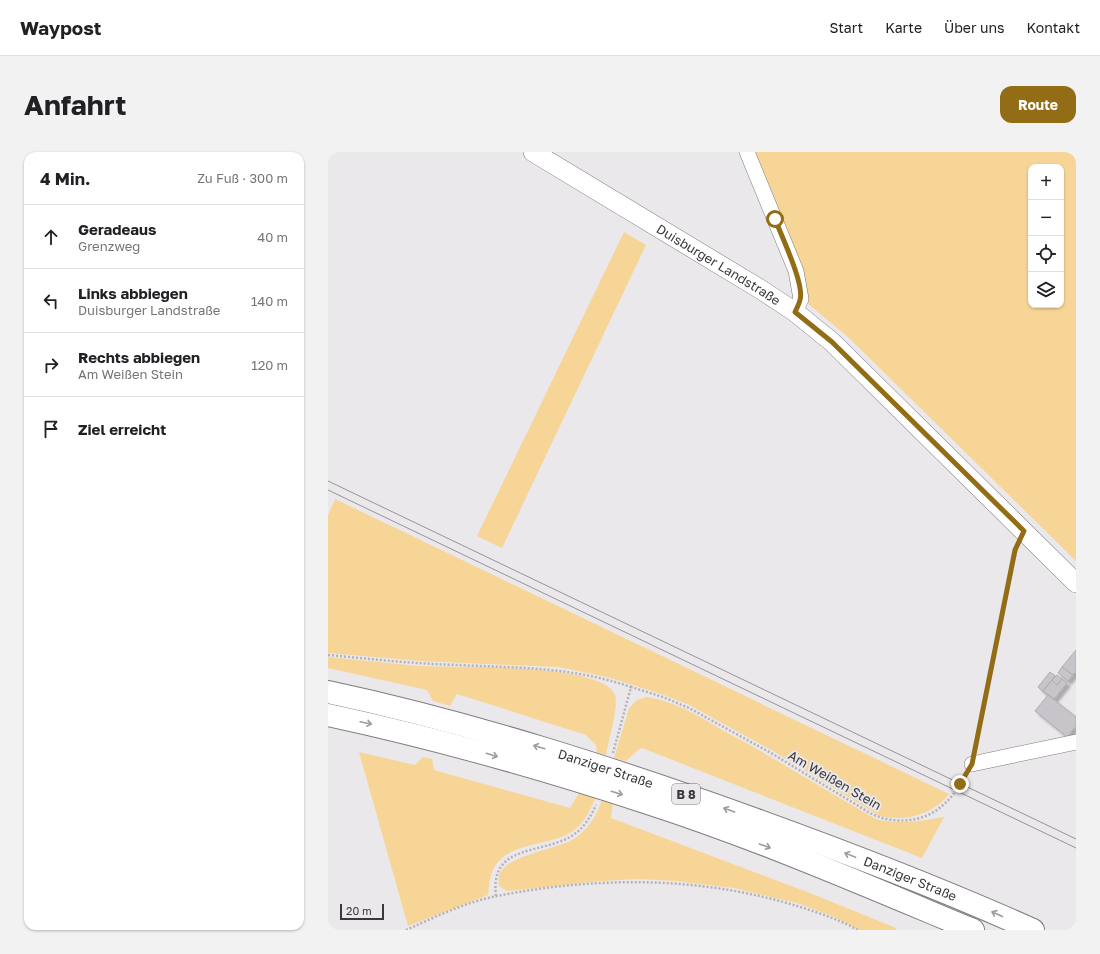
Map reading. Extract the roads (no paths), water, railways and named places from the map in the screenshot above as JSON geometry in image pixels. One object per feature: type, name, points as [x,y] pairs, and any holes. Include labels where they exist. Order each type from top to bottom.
[{"type":"highway","name":"Danziger Straße","points":[[328,692],[397,707],[479,729],[654,783],[823,844],[1033,930]]},
{"type":"highway","name":"Danziger Straße","points":[[328,715],[474,750],[646,802],[815,864],[973,930]]},
{"type":"main road","name":"Duisburger Landstraße","points":[[533,152],[795,312],[832,342],[1076,583]]},
{"type":"street","points":[[747,152],[796,271],[801,299],[795,312]]},
{"type":"street","points":[[972,764],[1076,742]]},
{"type":"tram line","points":[[328,481],[1076,839]]},
{"type":"tram line","points":[[328,490],[1076,848]]}]
